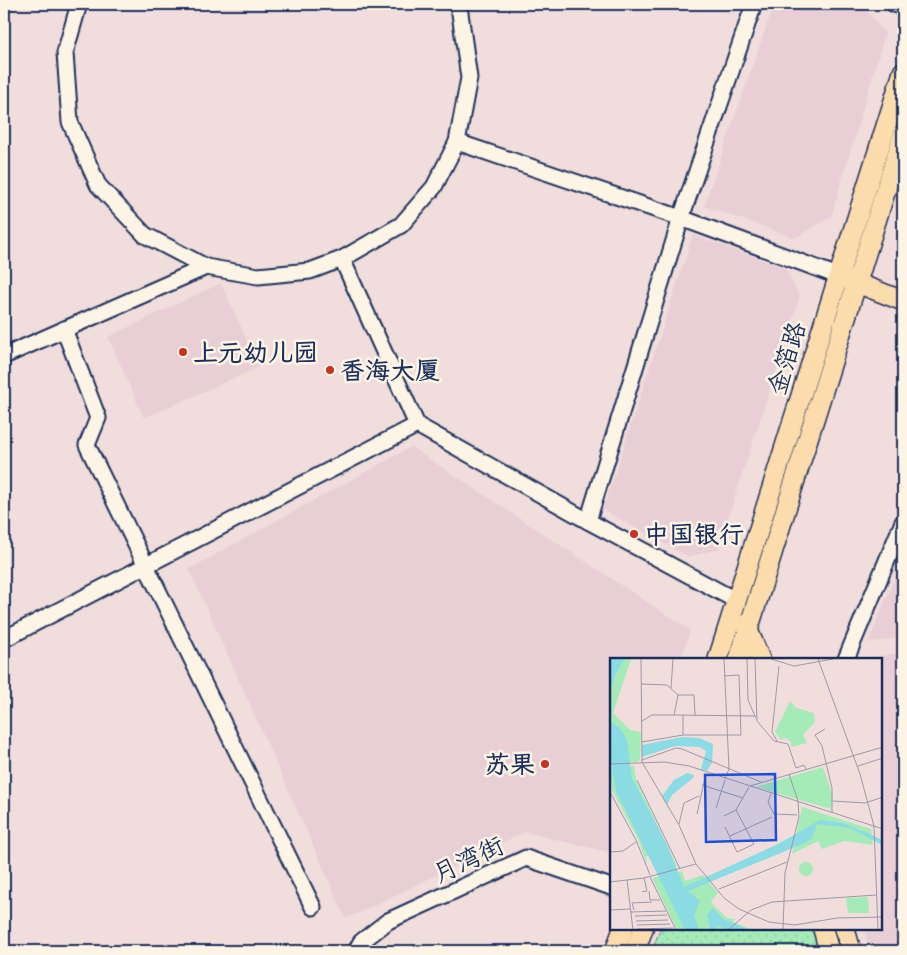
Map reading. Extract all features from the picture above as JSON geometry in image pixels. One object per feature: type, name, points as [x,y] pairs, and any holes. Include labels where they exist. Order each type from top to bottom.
[{"type":"main road","name":"金箔路","points":[[718,658],[903,72]]},
{"type":"main road","name":"金箔路","points":[[739,658],[903,135]]},
{"type":"main road","points":[[838,276],[903,301]]},
{"type":"main road","points":[[737,601],[760,658]]},
{"type":"main road","points":[[725,640],[730,658]]},
{"type":"main road","points":[[615,951],[623,930]]},
{"type":"main road","points":[[635,951],[643,930]]},
{"type":"main road","points":[[823,930],[829,951]]},
{"type":"main road","points":[[845,930],[851,951]]},
{"type":"street","points":[[79,4],[65,53],[70,122],[98,185],[145,235],[206,266],[258,276],[310,271],[342,259],[401,225],[434,187],[457,142],[469,78],[460,13],[456,4]]},
{"type":"street","points":[[588,521],[681,218],[754,4]]},
{"type":"street","points":[[894,4],[903,6]]},
{"type":"street","points":[[457,142],[681,218],[838,276]]},
{"type":"street","points":[[342,259],[417,425],[588,521],[737,601]]},
{"type":"street","points":[[4,356],[206,266]]},
{"type":"street","points":[[64,329],[98,418],[86,444],[313,907]]},
{"type":"street","points":[[4,639],[417,425]]},
{"type":"street","points":[[846,658],[903,522]]},
{"type":"street","name":"月湾街","points":[[356,951],[361,942],[388,921],[526,858],[610,887]]},
{"type":"shaded area","points":[[774,4],[862,4],[885,34],[831,217],[795,238],[704,206]]},
{"type":"shaded area","points":[[693,235],[785,268],[800,297],[718,549],[688,557],[603,510]]},
{"type":"shaded area","name":"上元幼儿园","points":[[221,283],[259,367],[144,418],[108,337]]},
{"type":"shaded area","points":[[411,447],[690,630],[681,658],[610,658],[610,853],[525,832],[346,919],[189,569]]},
{"type":"shaded area","points":[[903,557],[903,637],[868,643]]},
{"type":"shaded area","points":[[903,652],[903,951],[870,951],[864,930],[882,930],[882,658],[874,657]]},
{"type":"green space","points":[[660,930],[814,930],[820,951],[652,951]]},
{"type":"place","name":"上元幼儿园","points":[[183,352]]},
{"type":"place","name":"香海大厦","points":[[330,370]]},
{"type":"place","name":"中国银行","points":[[634,534]]},
{"type":"place","name":"苏果","points":[[545,764]]}]
